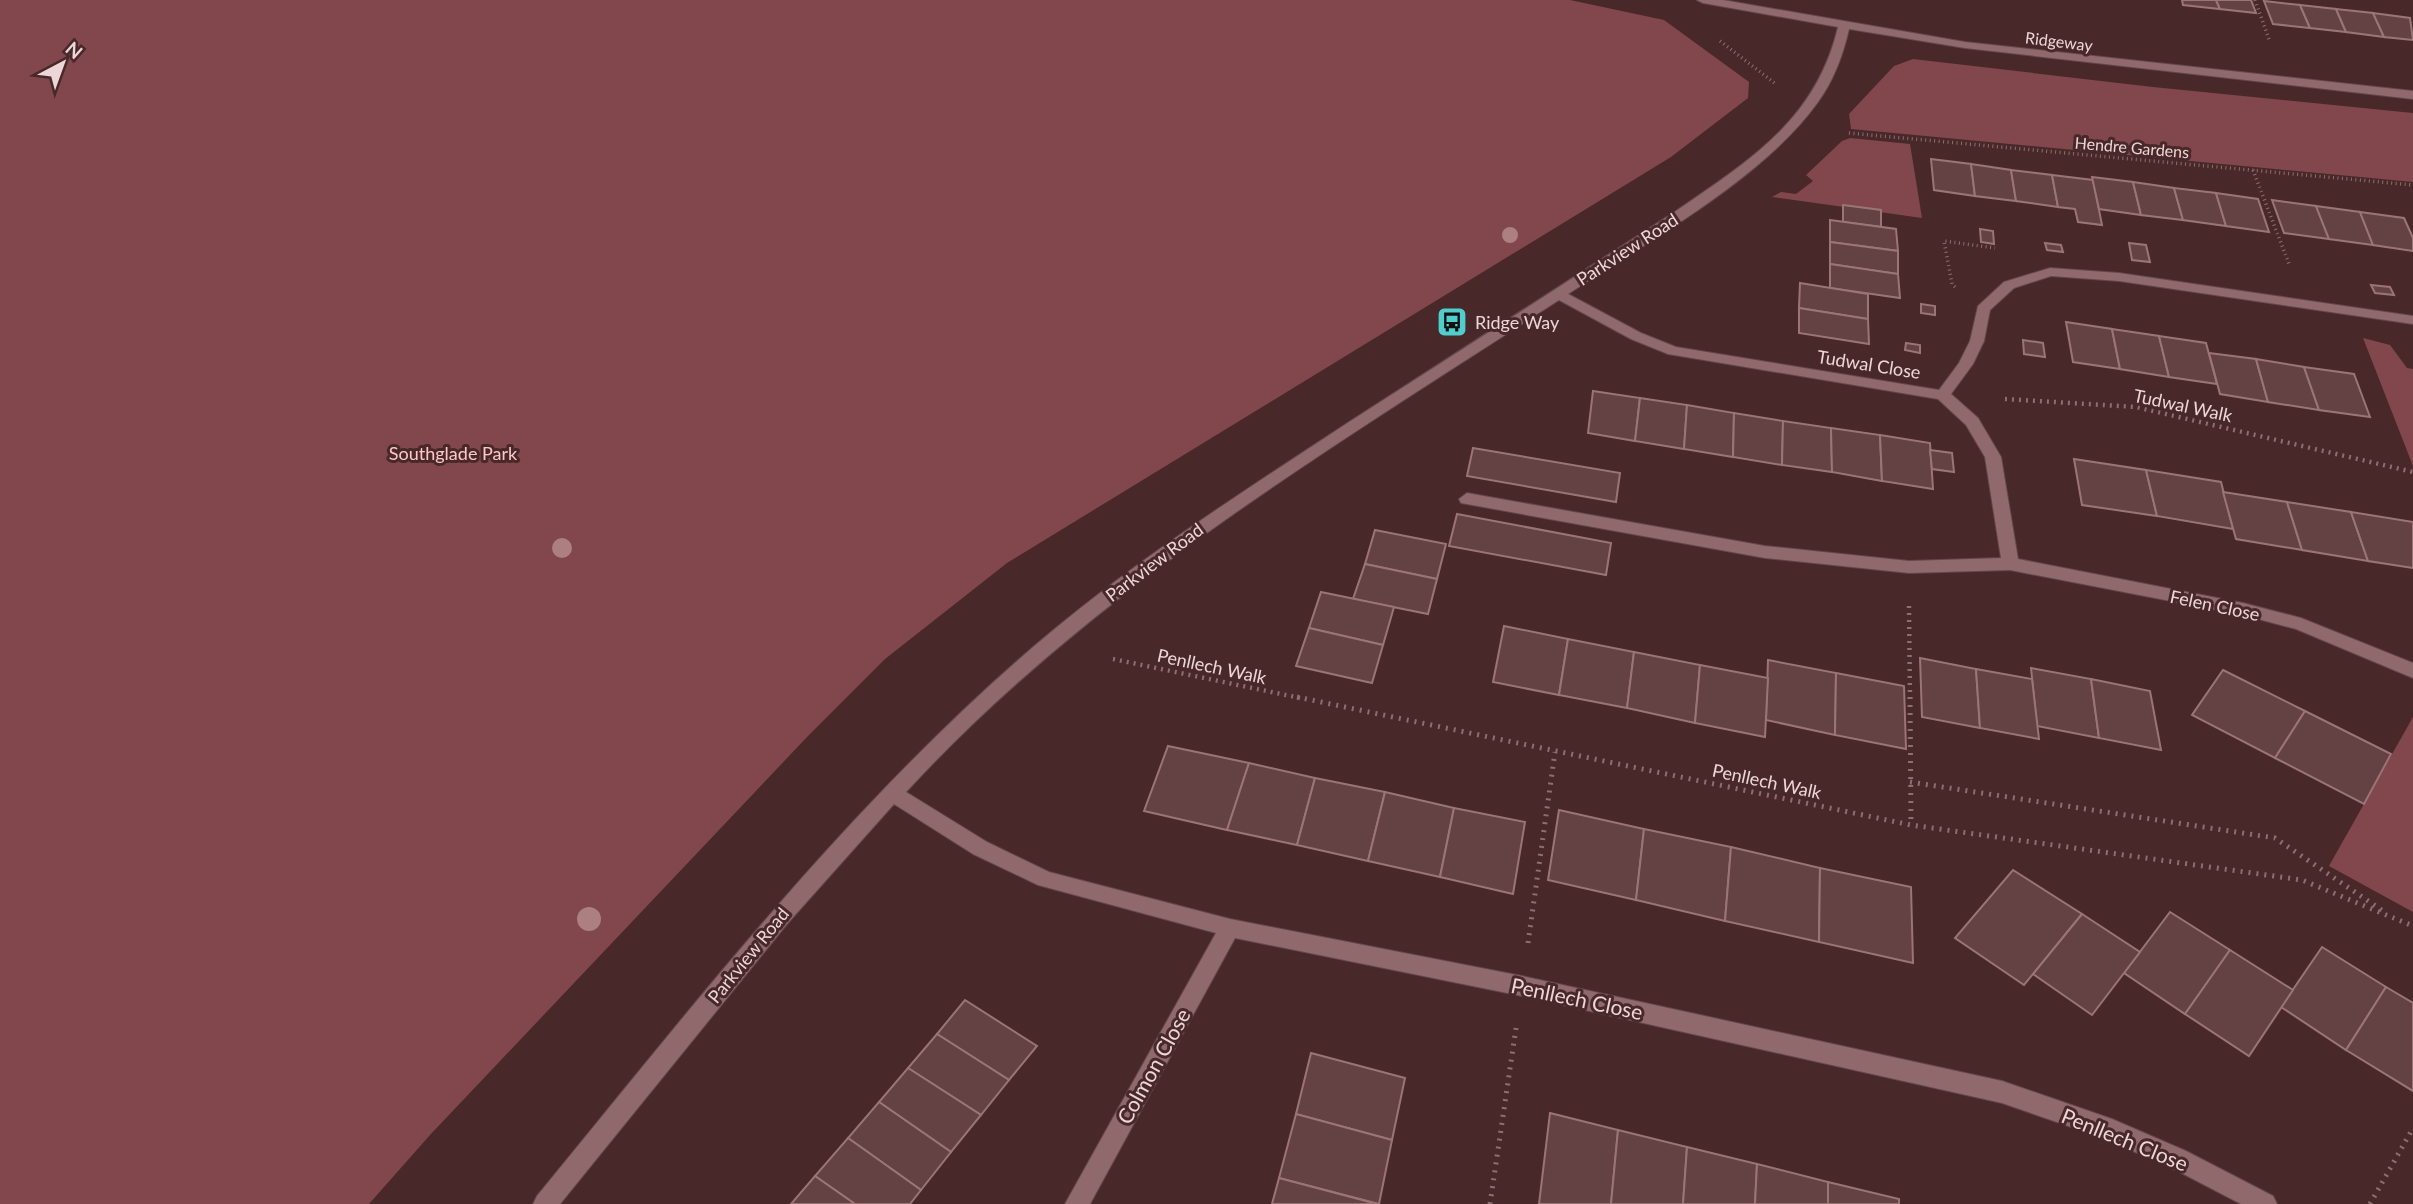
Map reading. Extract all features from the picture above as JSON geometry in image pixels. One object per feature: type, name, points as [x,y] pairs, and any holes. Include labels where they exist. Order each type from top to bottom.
[{"type":"street","name":"Ridgeway","points":[[1703,0],[1844,26],[2067,58],[2413,95]]},
{"type":"street","name":"Parkview Road","points":[[545,1204],[793,901],[892,793],[1038,654],[1106,597],[1214,517],[1734,177],[1782,135],[1813,100],[1827,78],[1844,26]]},
{"type":"street","points":[[2010,564],[1993,457],[1972,422],[1943,394],[1966,364],[1978,341],[1983,309],[2009,285],[2050,272],[2119,277],[2413,320]]},
{"type":"street","name":"Tudwal Close","points":[[1558,294],[1636,336],[1673,351],[1943,394]]},
{"type":"street","name":"Felen Close","points":[[1467,499],[1765,552],[1909,567],[2010,564],[2243,609],[2301,624],[2413,671]]},
{"type":"street","name":"Penllech Close","points":[[892,793],[979,848],[1045,879],[1230,928],[1522,986],[2002,1092],[2104,1127],[2178,1158],[2265,1204]]},
{"type":"street","name":"Colmon Close","points":[[1077,1204],[1230,928]]},
{"type":"path","points":[[2255,0],[2272,48]]},
{"type":"path","points":[[1714,36],[1780,88]]},
{"type":"path","name":"Hendre Gardens","points":[[1849,133],[2413,185]]},
{"type":"path","points":[[2253,170],[2304,304]]},
{"type":"path","name":"Tudwal Walk","points":[[1943,394],[2136,407],[2413,472]]},
{"type":"path","points":[[1909,567],[1911,825]]},
{"type":"path","name":"Penllech Walk","points":[[1113,659],[1911,825],[2302,880],[2413,926]]},
{"type":"path","points":[[1490,1204],[1555,752]]},
{"type":"path","points":[[1910,782],[2275,838],[2393,917]]},
{"type":"path","points":[[2370,1204],[2413,1128]]},
{"type":"green space","name":"Southglade Park","points":[[0,0],[1570,0],[1664,20],[1749,82],[1748,98],[1671,157],[1007,563],[885,659],[808,736],[430,1135],[369,1204],[0,1204]]},
{"type":"green space","points":[[1913,59],[2413,113],[2413,182],[1851,129],[1849,114],[1894,66]]},
{"type":"green space","points":[[1850,138],[1910,144],[1922,218],[1772,197],[1781,192],[1796,194],[1813,181],[1806,175],[1842,141]]},
{"type":"green space","points":[[2363,338],[2390,345],[2407,368],[2413,369],[2413,466]]},
{"type":"green space","points":[[2413,717],[2413,912],[2329,866]]},
{"type":"building","points":[[2182,0],[2216,0],[2220,9],[2183,5]]},
{"type":"building","points":[[2216,0],[2251,0],[2256,13],[2220,9]]},
{"type":"building","points":[[2264,1],[2300,5],[2310,28],[2273,24]]},
{"type":"building","points":[[2300,5],[2336,9],[2346,32],[2310,28]]},
{"type":"building","points":[[2336,9],[2373,13],[2384,37],[2346,32]]},
{"type":"building","points":[[2373,13],[2410,18],[2413,40],[2384,37]]},
{"type":"building","points":[[1931,159],[1971,164],[1975,196],[1934,190]]},
{"type":"building","points":[[1971,164],[2011,170],[2016,201],[1975,196]]},
{"type":"building","points":[[2011,170],[2052,175],[2058,207],[2016,201]]},
{"type":"building","points":[[2052,175],[2093,180],[2102,225],[2078,222],[2075,209],[2058,207]]},
{"type":"building","points":[[2092,177],[2133,182],[2141,215],[2099,209]]},
{"type":"building","points":[[2133,182],[2174,188],[2183,220],[2141,215]]},
{"type":"building","points":[[2174,188],[2216,193],[2226,226],[2183,220]]},
{"type":"building","points":[[2216,193],[2258,199],[2269,232],[2226,226]]},
{"type":"building","points":[[2272,200],[2316,206],[2329,239],[2284,233]]},
{"type":"building","points":[[1843,205],[1881,210],[1881,227],[1843,222]]},
{"type":"building","points":[[2316,206],[2360,212],[2373,245],[2329,239]]},
{"type":"building","points":[[2360,212],[2404,218],[2413,238],[2413,251],[2373,245]]},
{"type":"building","points":[[1830,220],[1896,229],[1898,251],[1830,242]]},
{"type":"building","points":[[1980,229],[1993,231],[1994,244],[1981,242]]},
{"type":"building","points":[[1830,242],[1898,251],[1898,274],[1830,264]]},
{"type":"building","points":[[2045,243],[2061,245],[2063,252],[2047,250]]},
{"type":"building","points":[[2129,243],[2146,245],[2150,262],[2132,260]]},
{"type":"building","points":[[1830,264],[1898,274],[1900,298],[1830,288]]},
{"type":"building","points":[[1800,283],[1868,294],[1868,319],[1799,308]]},
{"type":"building","points":[[2371,285],[2390,287],[2394,295],[2375,293]]},
{"type":"building","points":[[1921,304],[1935,306],[1935,315],[1921,313]]},
{"type":"building","points":[[1799,308],[1868,319],[1869,344],[1799,333]]},
{"type":"building","points":[[2066,322],[2112,329],[2120,369],[2073,362]]},
{"type":"building","points":[[2112,329],[2159,336],[2169,377],[2120,369]]},
{"type":"building","points":[[2159,336],[2206,343],[2217,384],[2169,377]]},
{"type":"building","points":[[2023,340],[2043,343],[2045,357],[2024,354]]},
{"type":"building","points":[[1906,343],[1920,345],[1920,353],[1905,350]]},
{"type":"building","points":[[2209,353],[2256,359],[2268,402],[2220,394]]},
{"type":"building","points":[[2256,359],[2304,367],[2319,410],[2268,402]]},
{"type":"building","points":[[2304,367],[2354,374],[2370,417],[2319,410]]},
{"type":"building","points":[[1593,391],[1640,398],[1635,441],[1588,433]]},
{"type":"building","points":[[1640,398],[1687,405],[1684,449],[1635,441]]},
{"type":"building","points":[[1687,405],[1734,413],[1733,457],[1684,449]]},
{"type":"building","points":[[1734,413],[1783,421],[1782,465],[1733,457]]},
{"type":"building","points":[[1783,421],[1831,428],[1832,472],[1782,465]]},
{"type":"building","points":[[1831,428],[1880,435],[1882,481],[1832,472]]},
{"type":"building","points":[[1880,435],[1930,443],[1933,489],[1882,481]]},
{"type":"building","points":[[1473,448],[1620,473],[1616,502],[1467,476]]},
{"type":"building","points":[[1930,450],[1952,453],[1954,472],[1932,469]]},
{"type":"building","points":[[2074,459],[2146,470],[2157,516],[2082,505]]},
{"type":"building","points":[[2146,470],[2221,482],[2233,529],[2157,516]]},
{"type":"building","points":[[2223,492],[2287,502],[2302,550],[2236,539]]},
{"type":"building","points":[[2287,502],[2351,512],[2368,561],[2302,550]]},
{"type":"building","points":[[2351,512],[2413,522],[2413,568],[2368,561]]},
{"type":"building","points":[[1457,514],[1611,543],[1606,575],[1449,546]]},
{"type":"building","points":[[1375,530],[1446,544],[1437,579],[1365,564]]},
{"type":"building","points":[[1365,564],[1437,579],[1428,614],[1353,599]]},
{"type":"building","points":[[1321,592],[1394,607],[1383,645],[1309,628]]},
{"type":"building","points":[[1504,626],[1568,639],[1559,695],[1493,682]]},
{"type":"building","points":[[1309,628],[1383,645],[1372,683],[1296,666]]},
{"type":"building","points":[[1568,639],[1634,652],[1627,708],[1559,695]]},
{"type":"building","points":[[1634,652],[1700,665],[1695,723],[1627,708]]},
{"type":"building","points":[[1920,658],[1976,669],[1980,728],[1922,717]]},
{"type":"building","points":[[1768,660],[1836,673],[1835,735],[1766,720]]},
{"type":"building","points":[[1700,665],[1768,678],[1765,737],[1695,723]]},
{"type":"building","points":[[2031,668],[2091,679],[2099,738],[2037,726]]},
{"type":"building","points":[[1976,669],[2032,679],[2039,739],[1980,728]]},
{"type":"building","points":[[2223,670],[2305,711],[2275,758],[2192,715]]},
{"type":"building","points":[[1836,673],[1904,686],[1906,749],[1835,735]]},
{"type":"building","points":[[2091,679],[2150,691],[2161,750],[2099,738]]},
{"type":"building","points":[[2305,711],[2391,754],[2364,804],[2275,758]]},
{"type":"building","points":[[1168,746],[1249,763],[1227,830],[1144,811]]},
{"type":"building","points":[[1249,763],[1315,778],[1297,845],[1227,830]]},
{"type":"building","points":[[1315,778],[1385,792],[1368,861],[1297,845]]},
{"type":"building","points":[[1385,792],[1454,808],[1440,877],[1368,861]]},
{"type":"building","points":[[1454,808],[1525,822],[1513,894],[1440,877]]},
{"type":"building","points":[[1559,810],[1644,829],[1636,900],[1548,880]]},
{"type":"building","points":[[1644,829],[1731,847],[1725,921],[1636,900]]},
{"type":"building","points":[[1731,847],[1820,868],[1819,942],[1725,921]]},
{"type":"building","points":[[1820,868],[1911,887],[1913,963],[1819,942]]},
{"type":"building","points":[[2013,870],[2082,914],[2024,985],[1955,938]]},
{"type":"building","points":[[2170,912],[2230,950],[2185,1014],[2124,973]]},
{"type":"building","points":[[2082,914],[2140,952],[2092,1015],[2033,974]]},
{"type":"building","points":[[2322,947],[2386,987],[2346,1050],[2281,1007]]},
{"type":"building","points":[[2230,950],[2293,990],[2249,1056],[2185,1014]]},
{"type":"building","points":[[2386,987],[2413,1003],[2413,1091],[2346,1050]]},
{"type":"building","points":[[965,1000],[1037,1046],[1009,1080],[937,1034]]},
{"type":"building","points":[[937,1034],[1009,1080],[981,1115],[908,1068]]},
{"type":"building","points":[[1311,1053],[1405,1078],[1392,1140],[1296,1114]]},
{"type":"building","points":[[908,1068],[981,1115],[951,1152],[879,1102]]},
{"type":"building","points":[[879,1102],[951,1152],[921,1190],[848,1138]]},
{"type":"building","points":[[1550,1113],[1618,1130],[1611,1204],[1539,1204]]},
{"type":"building","points":[[1296,1114],[1392,1140],[1379,1204],[1279,1178]]},
{"type":"building","points":[[1618,1130],[1687,1147],[1683,1204],[1611,1204]]},
{"type":"building","points":[[848,1138],[921,1190],[910,1204],[855,1204],[815,1176]]},
{"type":"building","points":[[1687,1147],[1757,1164],[1755,1204],[1683,1204]]},
{"type":"building","points":[[1757,1164],[1828,1182],[1828,1204],[1755,1204]]},
{"type":"building","points":[[815,1176],[855,1204],[791,1204]]},
{"type":"building","points":[[1279,1178],[1377,1204],[1272,1204]]},
{"type":"building","points":[[1828,1182],[1899,1199],[1899,1204],[1828,1204]]},
{"type":"place","name":"Ridge Way","points":[[1452,322]]}]
